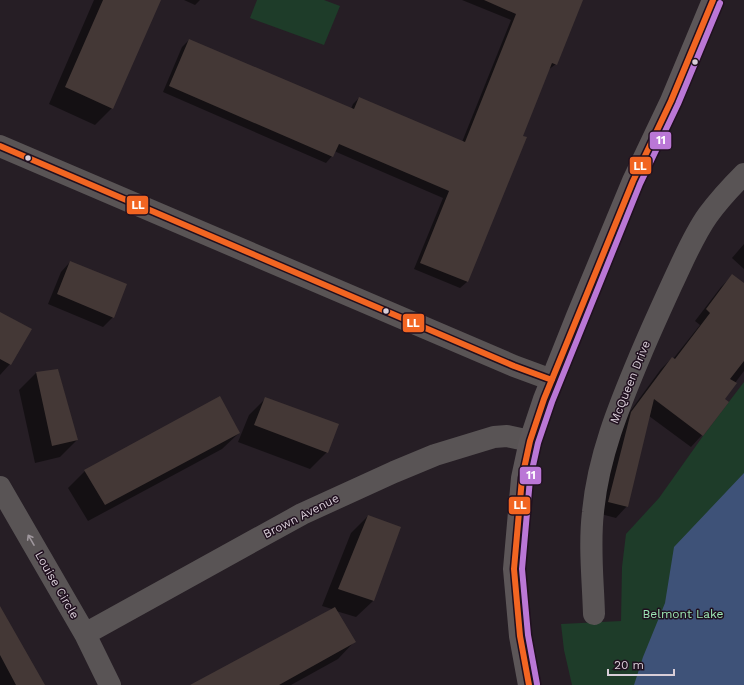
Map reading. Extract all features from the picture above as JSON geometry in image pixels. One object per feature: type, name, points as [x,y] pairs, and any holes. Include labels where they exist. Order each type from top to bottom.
[{"type":"street","points":[[529,685],[520,636],[514,569],[522,478],[530,441],[552,380],[634,181],[671,101],[713,0]]},
{"type":"street","points":[[0,146],[514,366],[552,380]]},
{"type":"street","name":"McQueen Drive","points":[[594,614],[591,538],[593,511],[606,446],[616,414],[663,304],[696,236],[708,215],[721,198],[744,174]]},
{"type":"street","name":"Brown Avenue","points":[[85,634],[302,514],[394,472],[435,455],[494,437],[506,436],[530,441]]},
{"type":"street","name":"Louise Circle","points":[[0,487],[85,634],[110,685]]},
{"type":"green space","points":[[257,0],[324,0],[340,6],[324,45],[250,18]]},
{"type":"green space","name":"Belmont Lake","points":[[744,382],[744,685],[572,685],[564,650],[561,624],[621,621],[622,567],[626,534],[659,498]]},
{"type":"water","points":[[744,473],[744,685],[634,685],[643,657],[665,603],[674,547]]},
{"type":"building","points":[[103,0],[161,0],[113,109],[65,87]]},
{"type":"building","points":[[484,0],[583,0],[557,65],[552,63],[523,136],[527,137],[468,282],[420,263],[449,191],[339,144],[333,157],[169,86],[189,39],[354,109],[359,97],[465,142],[516,14]]},
{"type":"building","points":[[70,261],[127,284],[114,318],[57,294]]},
{"type":"building","points":[[732,274],[744,283],[744,361],[730,379],[737,383],[725,399],[729,402],[703,436],[654,399],[628,507],[608,502],[631,412],[672,357],[675,359],[710,313],[706,309]]},
{"type":"building","points":[[0,312],[32,329],[11,365],[0,359]]},
{"type":"building","points":[[58,369],[78,440],[52,446],[36,372]]},
{"type":"building","points":[[220,396],[240,433],[105,505],[84,470]]},
{"type":"building","points":[[265,397],[339,424],[328,453],[254,425]]},
{"type":"building","points":[[368,515],[401,527],[374,601],[338,589]]},
{"type":"building","points":[[0,606],[45,685],[16,685],[0,655]]},
{"type":"building","points":[[335,607],[356,642],[279,685],[190,685]]},
{"type":"transit line","name":"LL","points":[[529,685],[520,636],[514,569],[522,478],[530,441],[544,399],[633,181],[671,101],[713,0]]},
{"type":"transit line","name":"11","points":[[537,684],[528,635],[522,569],[530,479],[538,443],[552,402],[640,184],[678,104],[720,3]]},
{"type":"transit line","name":"LL","points":[[0,146],[514,366],[552,380]]}]
